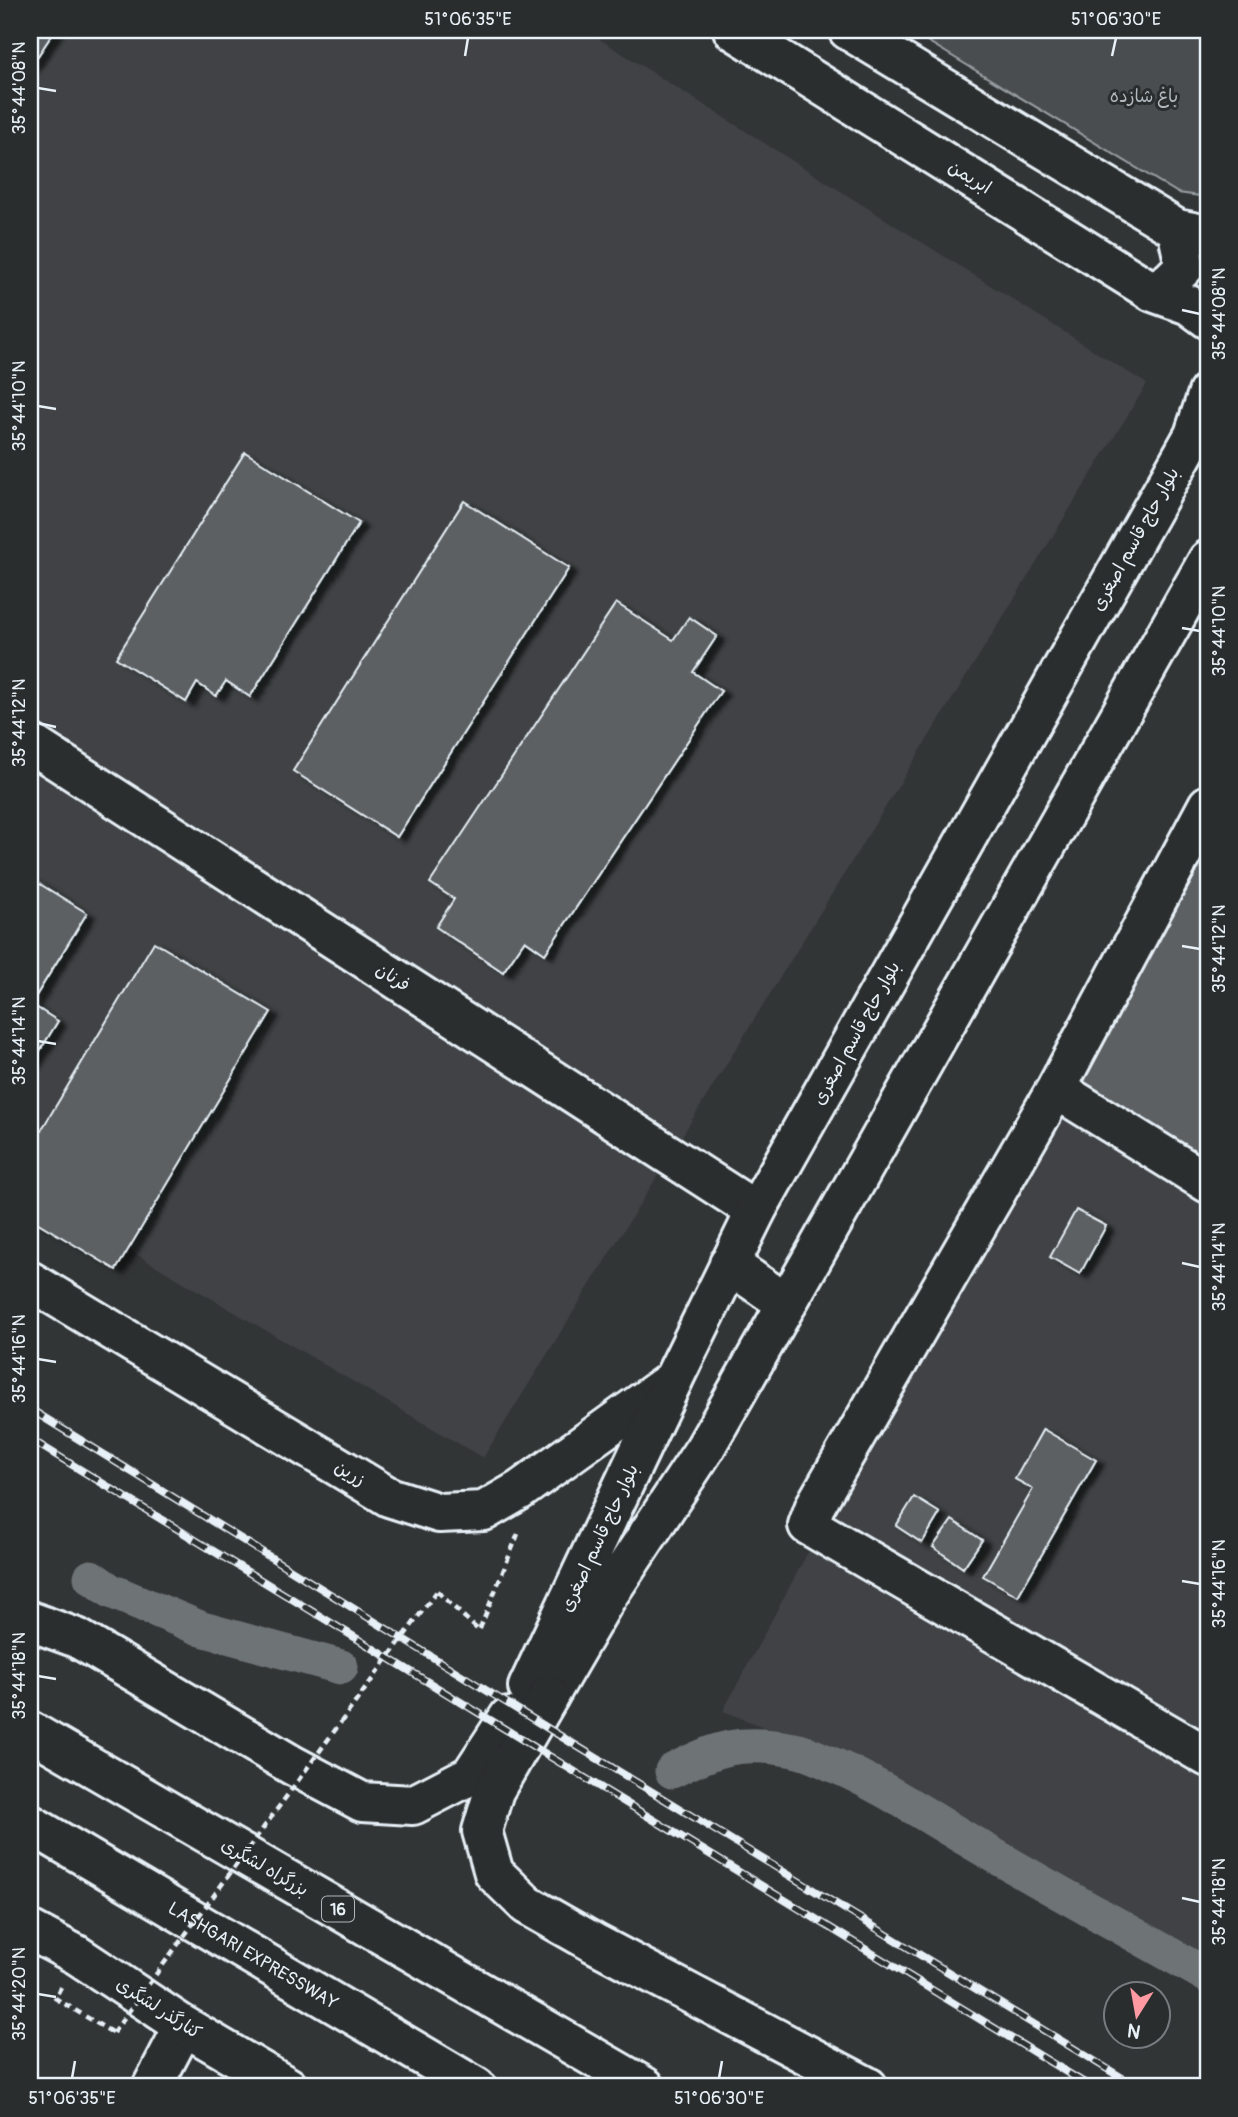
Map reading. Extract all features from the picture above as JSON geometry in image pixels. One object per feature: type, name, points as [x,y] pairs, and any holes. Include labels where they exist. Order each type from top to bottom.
[{"type":"main road","name":"ابریمن","points":[[733,30],[1153,292],[1188,305],[1208,319]]},
{"type":"main road","points":[[848,30],[1192,232],[1185,266],[1170,281],[1153,292]]},
{"type":"main road","name":"بلوار حاج قاسم اصغری","points":[[539,1691],[673,1380],[756,1211],[1201,432],[1208,393]]},
{"type":"main road","name":"بلوار حاج قاسم اصغری","points":[[539,1691],[606,1598],[705,1448],[1208,560]]},
{"type":"main road","name":"فرنان","points":[[30,743],[756,1211]]},
{"type":"main road","points":[[1208,805],[1056,1089],[815,1506],[808,1525],[1208,1757]]},
{"type":"main road","points":[[1056,1089],[1208,1183]]},
{"type":"main road","points":[[729,1264],[787,1304]]},
{"type":"main road","name":"زرین","points":[[30,1281],[389,1497],[439,1513],[484,1511],[520,1490],[673,1380]]},
{"type":"main road","points":[[30,1621],[77,1638],[292,1765],[362,1802],[413,1805],[471,1775],[539,1691]]},
{"type":"main road","points":[[539,1691],[494,1791],[482,1831],[494,1872],[527,1905],[868,2087]]},
{"type":"main road","name":"بزرگراه لشگری","points":[[30,1731],[645,2087]]},
{"type":"main road","name":"LASHGARI EXPRESSWAY","points":[[30,1824],[476,2087]]},
{"type":"main road","name":"کنارگذر لشگری","points":[[30,1930],[77,1955],[184,2025],[288,2087]]},
{"type":"main road","points":[[152,2087],[184,2025]]},
{"type":"path","points":[[55,1998],[113,2034],[436,1591],[480,1631],[519,1531],[520,1490]]},
{"type":"shaded area","points":[[30,30],[585,30],[1147,384],[483,1458],[30,1192]]},
{"type":"shaded area","points":[[1208,805],[1208,1964],[1002,1851],[859,1765],[723,1711]]},
{"type":"green space","name":"باغ شازده","points":[[909,30],[1208,30],[1208,197],[1178,193]]},
{"type":"building","points":[[30,30],[55,30],[30,68]]},
{"type":"building","points":[[245,452],[359,523],[250,697],[226,681],[216,696],[197,683],[186,702],[116,658]]},
{"type":"building","points":[[464,501],[569,568],[397,837],[293,771]]},
{"type":"building","points":[[616,603],[673,640],[689,617],[717,636],[693,672],[721,691],[545,954],[525,940],[503,972],[436,927],[454,899],[430,883]]},
{"type":"building","points":[[1208,851],[1208,1171],[1073,1096]]},
{"type":"building","points":[[30,878],[87,913],[31,1004],[58,1021],[30,1067]]},
{"type":"building","points":[[154,942],[271,1012],[116,1270],[30,1218],[30,1149]]},
{"type":"building","points":[[1076,1210],[1106,1226],[1080,1274],[1050,1257]]},
{"type":"building","points":[[1043,1429],[1096,1460],[1018,1596],[983,1576],[1033,1489],[1015,1479]]},
{"type":"building","points":[[914,1497],[940,1513],[922,1543],[896,1526]]},
{"type":"building","points":[[952,1520],[982,1540],[963,1568],[933,1547]]},
{"type":"waterway","points":[[91,1577],[111,1591],[202,1629],[341,1667]]},
{"type":"waterway","points":[[672,1771],[717,1751],[744,1746],[775,1747],[807,1754],[882,1789],[1208,1976]]},
{"type":"railway","points":[[30,1409],[1137,2087]]},
{"type":"railway","points":[[30,1439],[1091,2087]]}]
